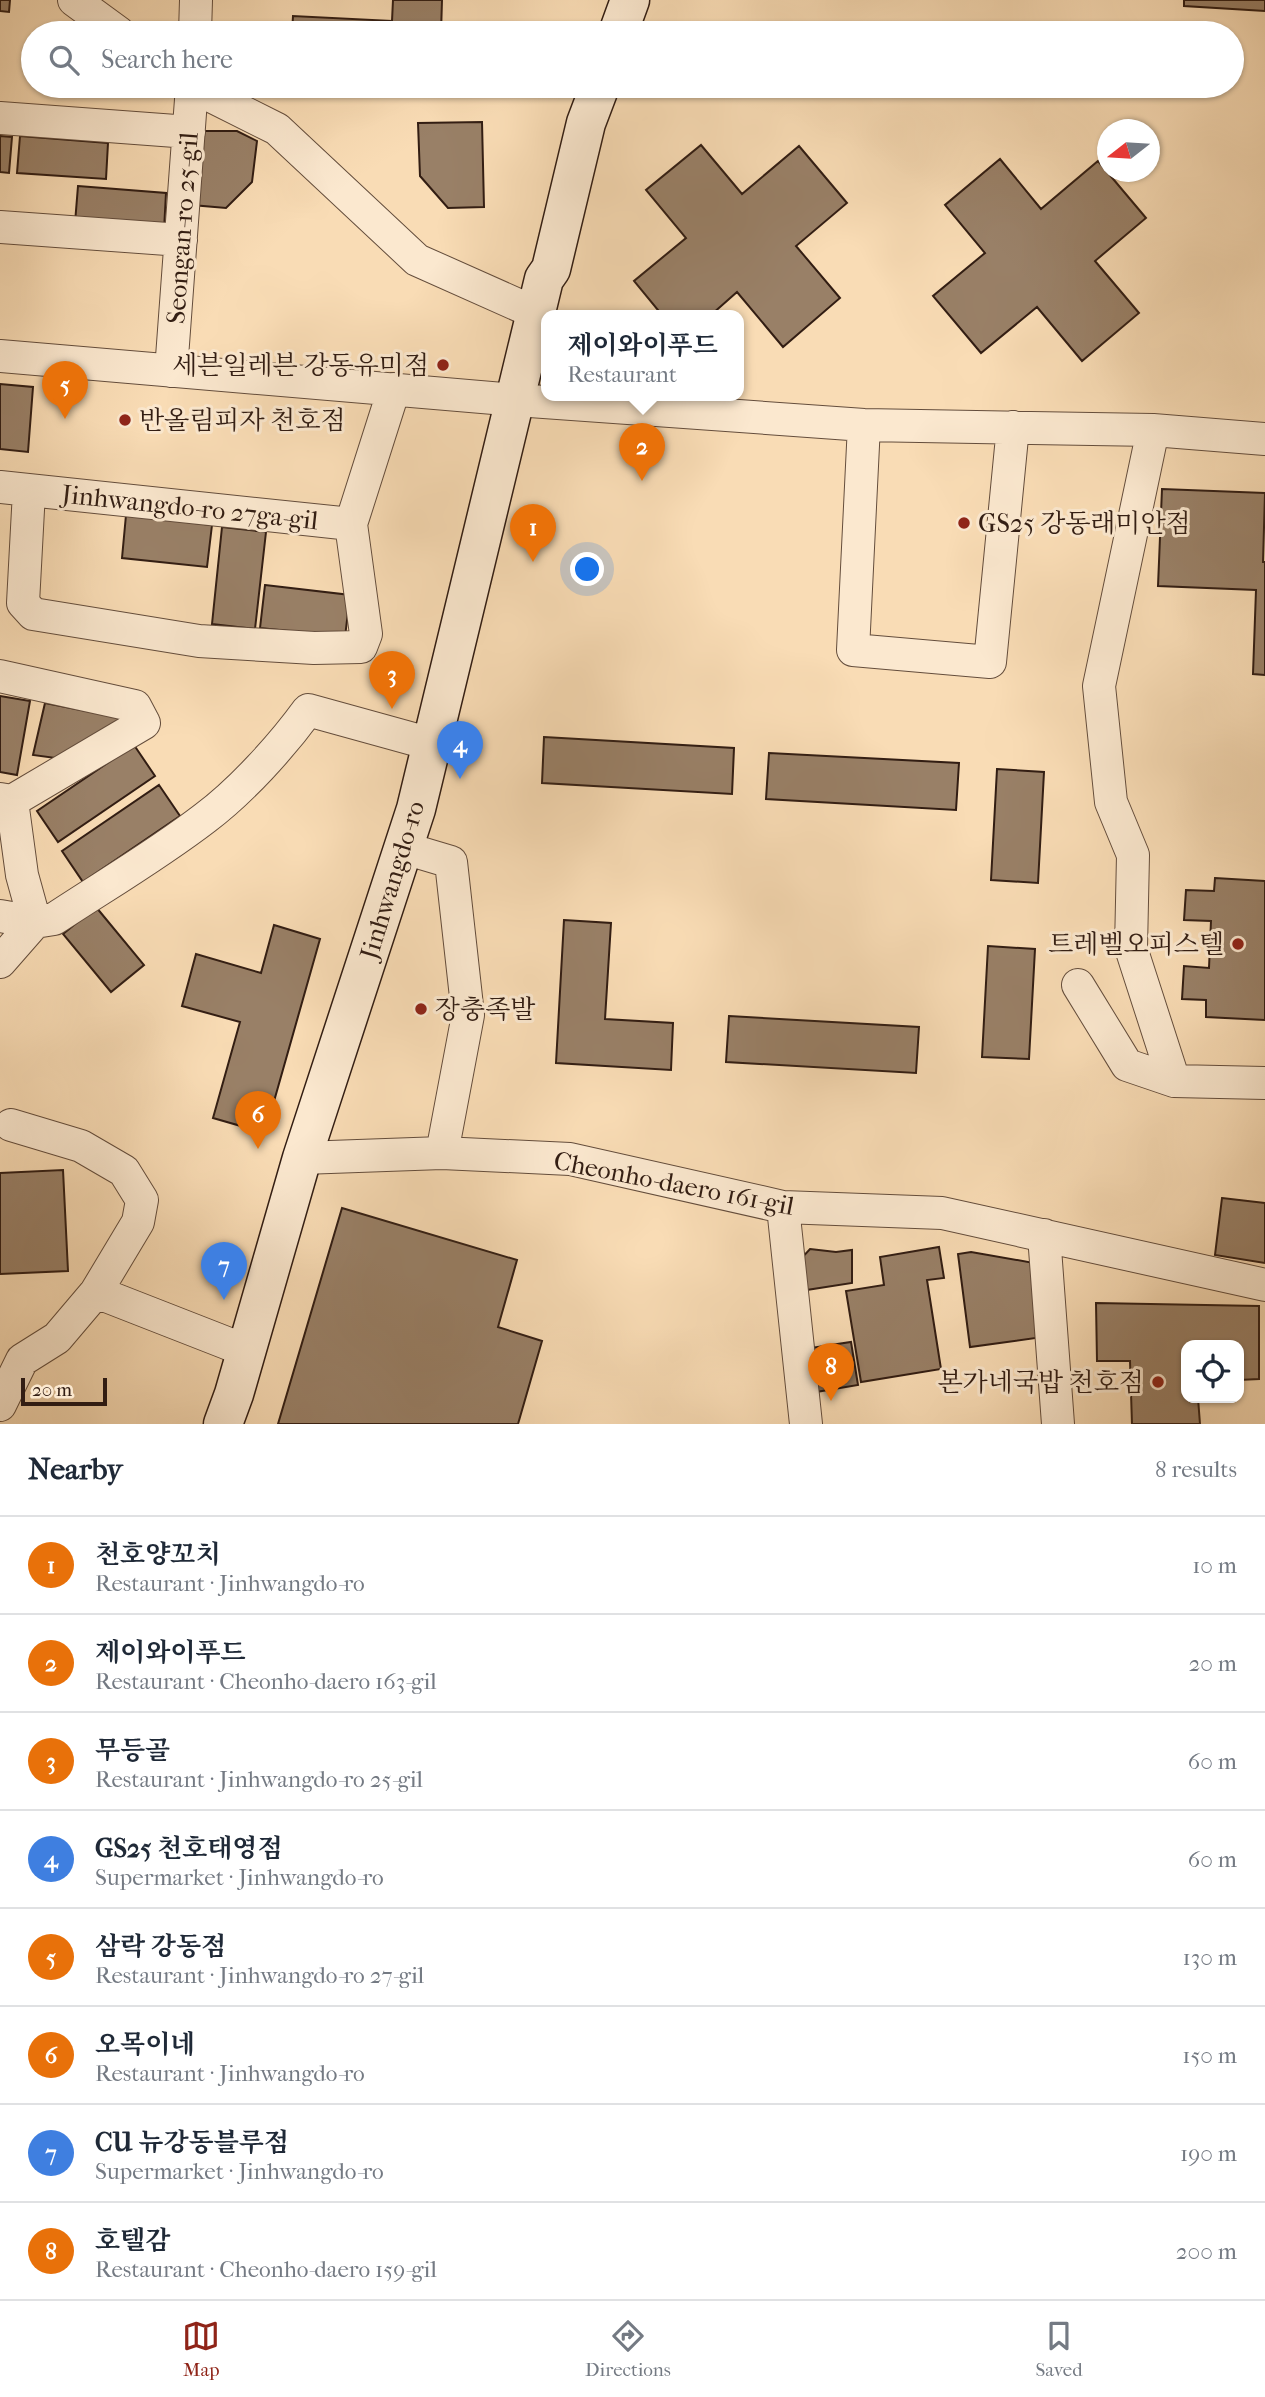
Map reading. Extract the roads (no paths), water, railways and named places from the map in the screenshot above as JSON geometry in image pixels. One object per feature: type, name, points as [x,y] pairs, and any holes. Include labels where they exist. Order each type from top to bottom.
[{"type":"street","points":[[74,0],[103,21]]},
{"type":"street","points":[[195,21],[196,0]]},
{"type":"street","points":[[622,21],[630,0]]},
{"type":"street","name":"Seongan-ro 25-gil","points":[[171,371],[191,98]]},
{"type":"street","points":[[215,98],[277,130],[417,260],[536,313]]},
{"type":"street","name":"Jinhwangdo-ro","points":[[223,1424],[247,1351],[302,1158],[404,848],[544,279],[551,269],[586,123],[595,98]]},
{"type":"street","points":[[0,118],[189,132]]},
{"type":"street","points":[[0,227],[181,240]]},
{"type":"street","points":[[0,356],[516,400],[864,425],[1153,430],[1265,439]]},
{"type":"street","name":"Jinhwangdo-ro 27ga-gil","points":[[351,524],[14,489],[23,603],[33,614],[199,641],[314,648],[361,647],[366,634],[351,524],[394,389]]},
{"type":"street","points":[[864,425],[853,650],[990,662],[1013,427]]},
{"type":"street","points":[[1153,430],[1099,686],[1111,802],[1132,855],[1132,948],[1174,1081]]},
{"type":"street","points":[[0,676],[135,706],[144,723],[6,800],[35,922]]},
{"type":"street","points":[[0,916],[35,922],[54,919],[206,817],[253,774],[293,731],[307,710],[431,744]]},
{"type":"street","points":[[404,848],[451,862],[468,1015],[442,1153]]},
{"type":"street","points":[[0,962],[35,922]]},
{"type":"street","points":[[1078,985],[1127,1065],[1174,1081],[1265,1083]]},
{"type":"street","points":[[0,1405],[22,1360],[57,1338],[96,1292],[138,1222],[142,1200],[124,1171],[81,1146],[4,1117]]},
{"type":"street","name":"Cheonho-daero 161-gil","points":[[302,1158],[442,1153],[570,1159],[783,1208],[942,1213],[1265,1285]]},
{"type":"street","points":[[783,1208],[806,1424]]},
{"type":"street","points":[[1044,1235],[1058,1424]]},
{"type":"street","points":[[96,1292],[247,1351]]},
{"type":"street","points":[[0,1413],[6,1424]]},
{"type":"place","name":"세븐일레븐 강동유미점","points":[[443,365]]},
{"type":"place","name":"삼락 강동점","points":[[65,419]]},
{"type":"place","name":"반올림피자 천호점","points":[[125,420]]},
{"type":"place","name":"제이와이푸드","points":[[642,481]]},
{"type":"place","name":"GS25 강동래미안점","points":[[964,523]]},
{"type":"place","name":"천호양꼬치","points":[[533,562]]},
{"type":"place","name":"무등골","points":[[392,709]]},
{"type":"place","name":"GS25 천호태영점","points":[[460,779]]},
{"type":"place","name":"트레벨오피스텔","points":[[1238,944]]},
{"type":"place","name":"장충족발","points":[[421,1009]]},
{"type":"place","name":"오목이네","points":[[258,1149]]},
{"type":"place","name":"CU 뉴강동블루점","points":[[224,1300]]},
{"type":"place","name":"본가네국밥 천호점","points":[[1158,1382]]},
{"type":"place","name":"호텔감","points":[[831,1401]]}]
